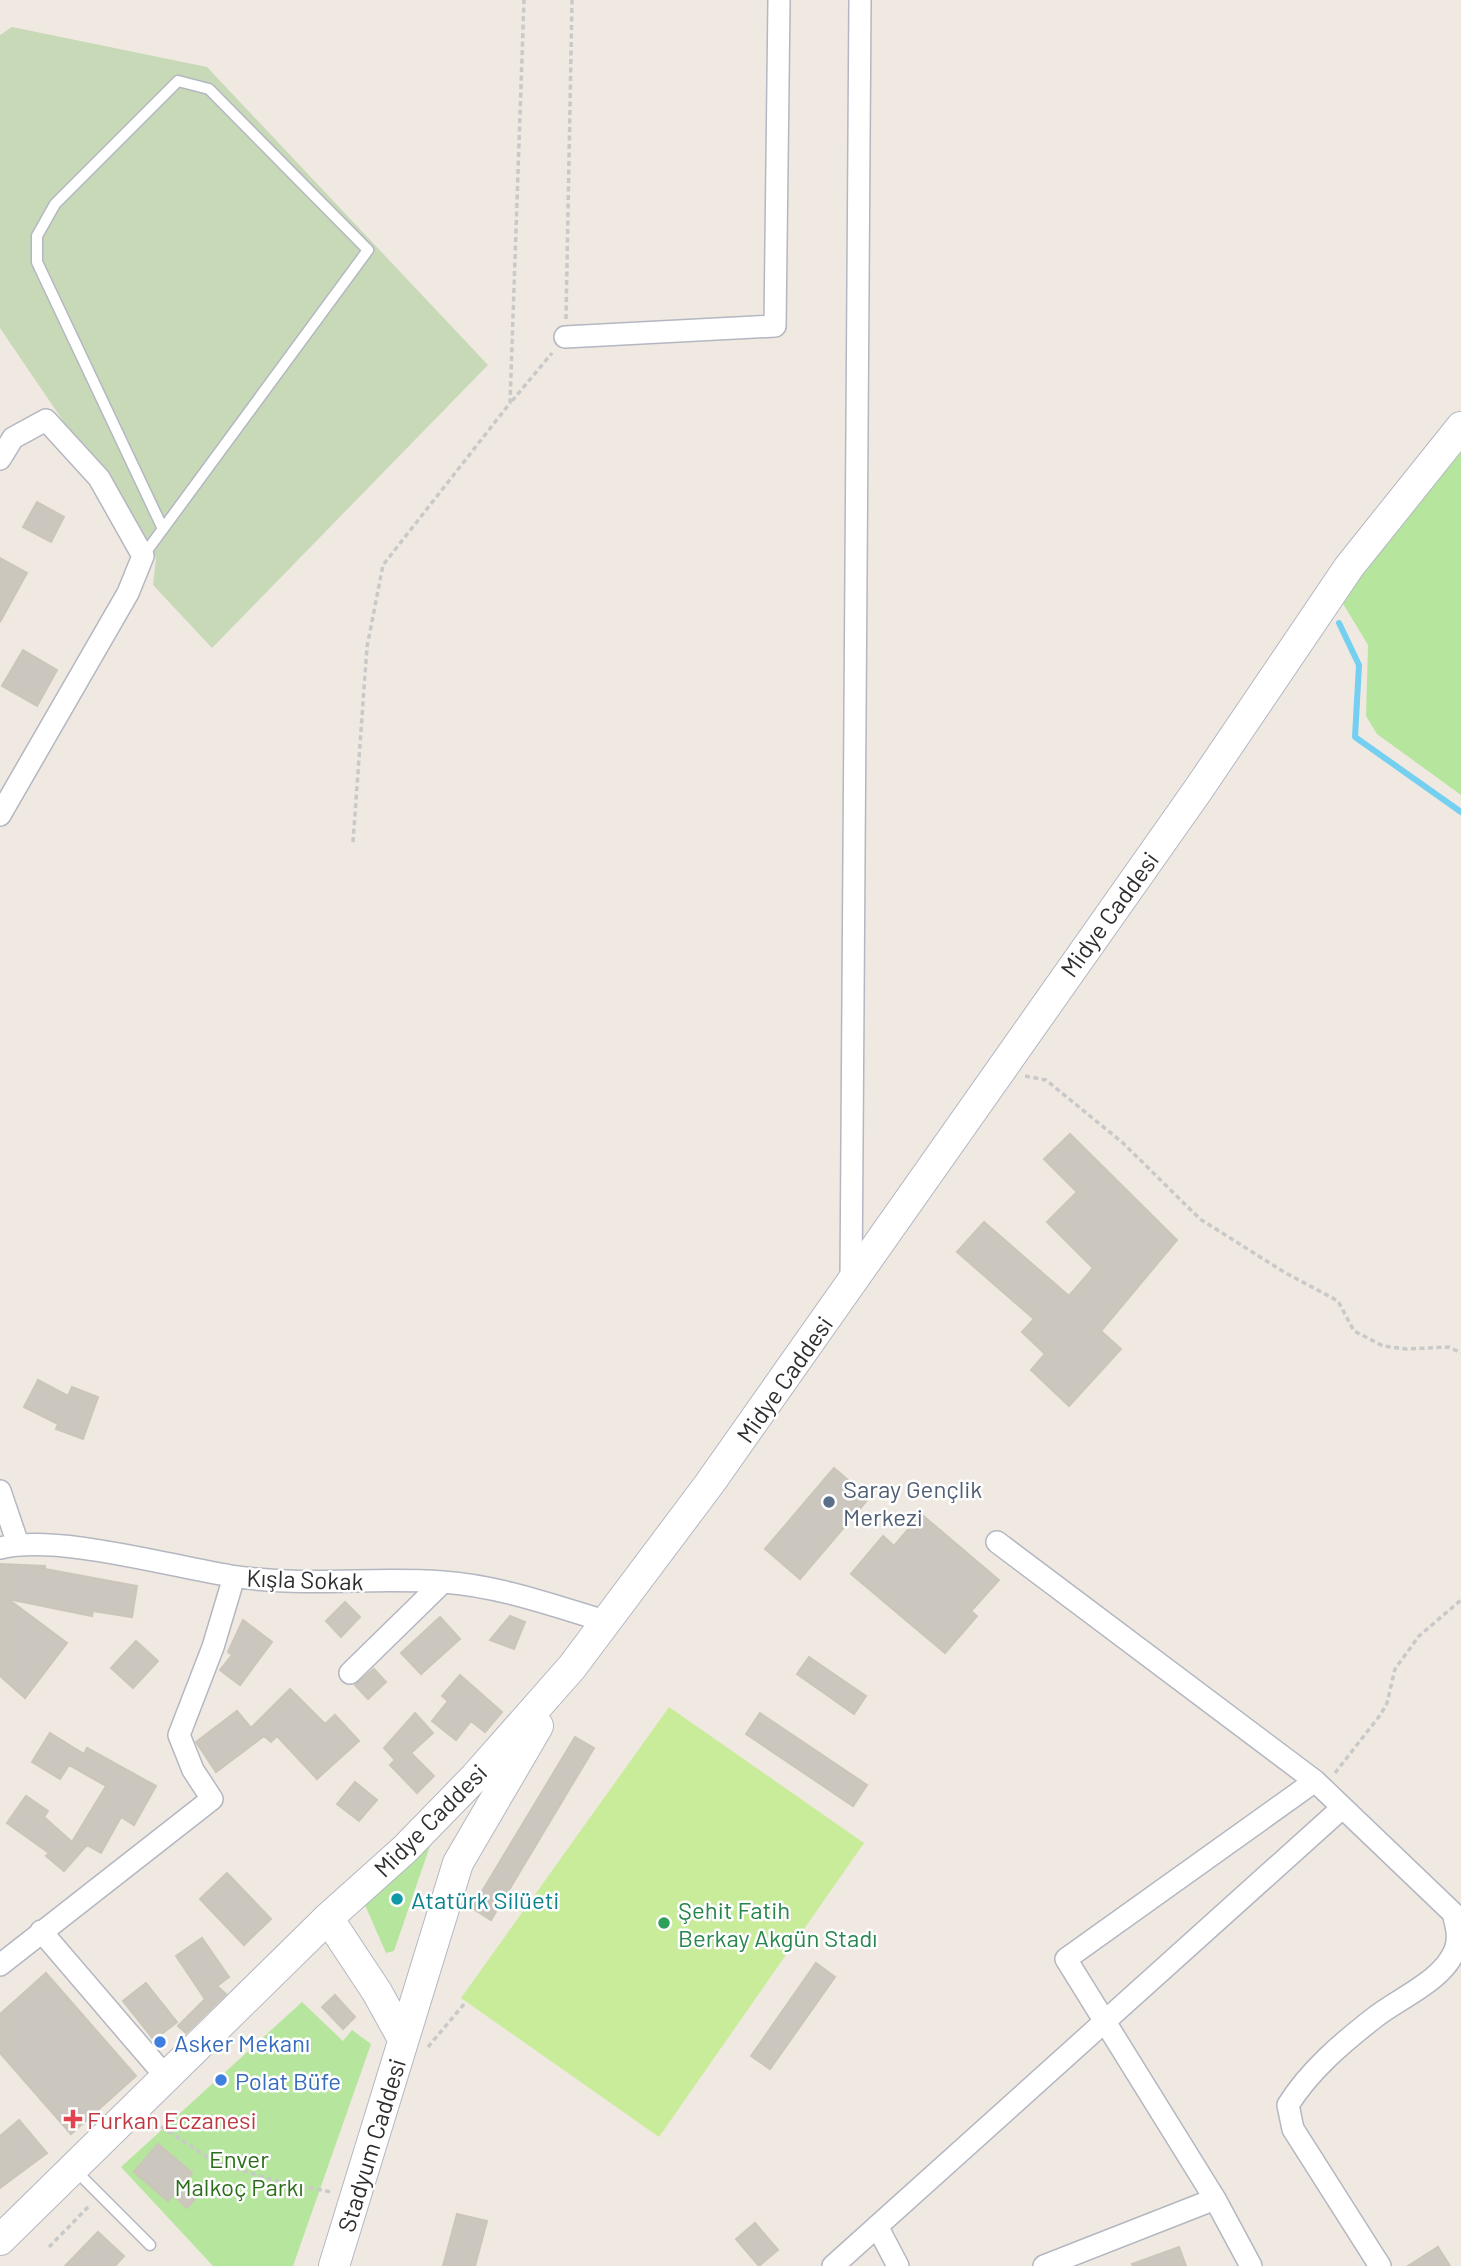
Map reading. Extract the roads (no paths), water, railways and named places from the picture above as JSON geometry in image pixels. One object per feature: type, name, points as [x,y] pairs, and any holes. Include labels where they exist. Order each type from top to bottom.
[{"type":"main road","name":"Midye Caddesi","points":[[0,2240],[328,1918],[405,1849],[475,1777],[572,1667],[710,1483],[851,1284],[1198,790],[1349,567],[1461,427]]},
{"type":"main road","points":[[403,2039],[458,1863],[572,1667]]},
{"type":"main road","name":"Stadyum Caddesi","points":[[328,1918],[377,1992],[403,2039],[334,2266]]},
{"type":"street","points":[[565,337],[775,326],[779,0]]},
{"type":"street","points":[[851,1284],[860,0]]},
{"type":"street","points":[[0,459],[13,438],[46,420],[99,478],[143,556],[128,593],[0,816]]},
{"type":"street","points":[[0,1491],[9,1546]]},
{"type":"street","points":[[997,1542],[1319,1785],[1453,1913],[1458,1934],[1455,1950],[1441,1970],[1375,2017],[1314,2070],[1304,2079],[1289,2105],[1293,2129],[1380,2266]]},
{"type":"street","name":"Kışla Sokak","points":[[9,1546],[102,1552],[233,1577],[443,1582],[505,1591],[608,1622]]},
{"type":"street","points":[[0,1965],[212,1799],[193,1770],[179,1735],[213,1647],[233,1577]]},
{"type":"street","points":[[350,1673],[443,1582]]},
{"type":"street","points":[[1251,2266],[1215,2199],[1066,1959],[1319,1785]]},
{"type":"street","points":[[833,2266],[1342,1808]]},
{"type":"street","points":[[41,1931],[167,2078]]},
{"type":"street","points":[[1044,2266],[1215,2199]]},
{"type":"street","points":[[877,2227],[898,2266]]},
{"type":"lane","points":[[143,556],[163,529],[368,250],[209,89],[178,82],[55,204],[43,223],[37,243],[37,262],[163,529]]},
{"type":"lane","points":[[74,2169],[150,2245]]},
{"type":"waterway","points":[[1339,623],[1359,665],[1355,737],[1461,812]]},
{"type":"place","name":"Saray Gençlik Merkezi","points":[[829,1502]]},
{"type":"place","name":"Atatürk Silüeti","points":[[397,1899]]},
{"type":"place","name":"Şehit Fatih Berkay Akgün Stadı","points":[[664,1923]]},
{"type":"place","name":"Asker Mekanı","points":[[160,2042]]},
{"type":"place","name":"Polat Büfe","points":[[221,2080]]},
{"type":"place","name":"Furkan Eczanesi","points":[[73,2119]]},
{"type":"park label","name":"Enver Malkoç Parkı","points":[[239,2172]]}]
